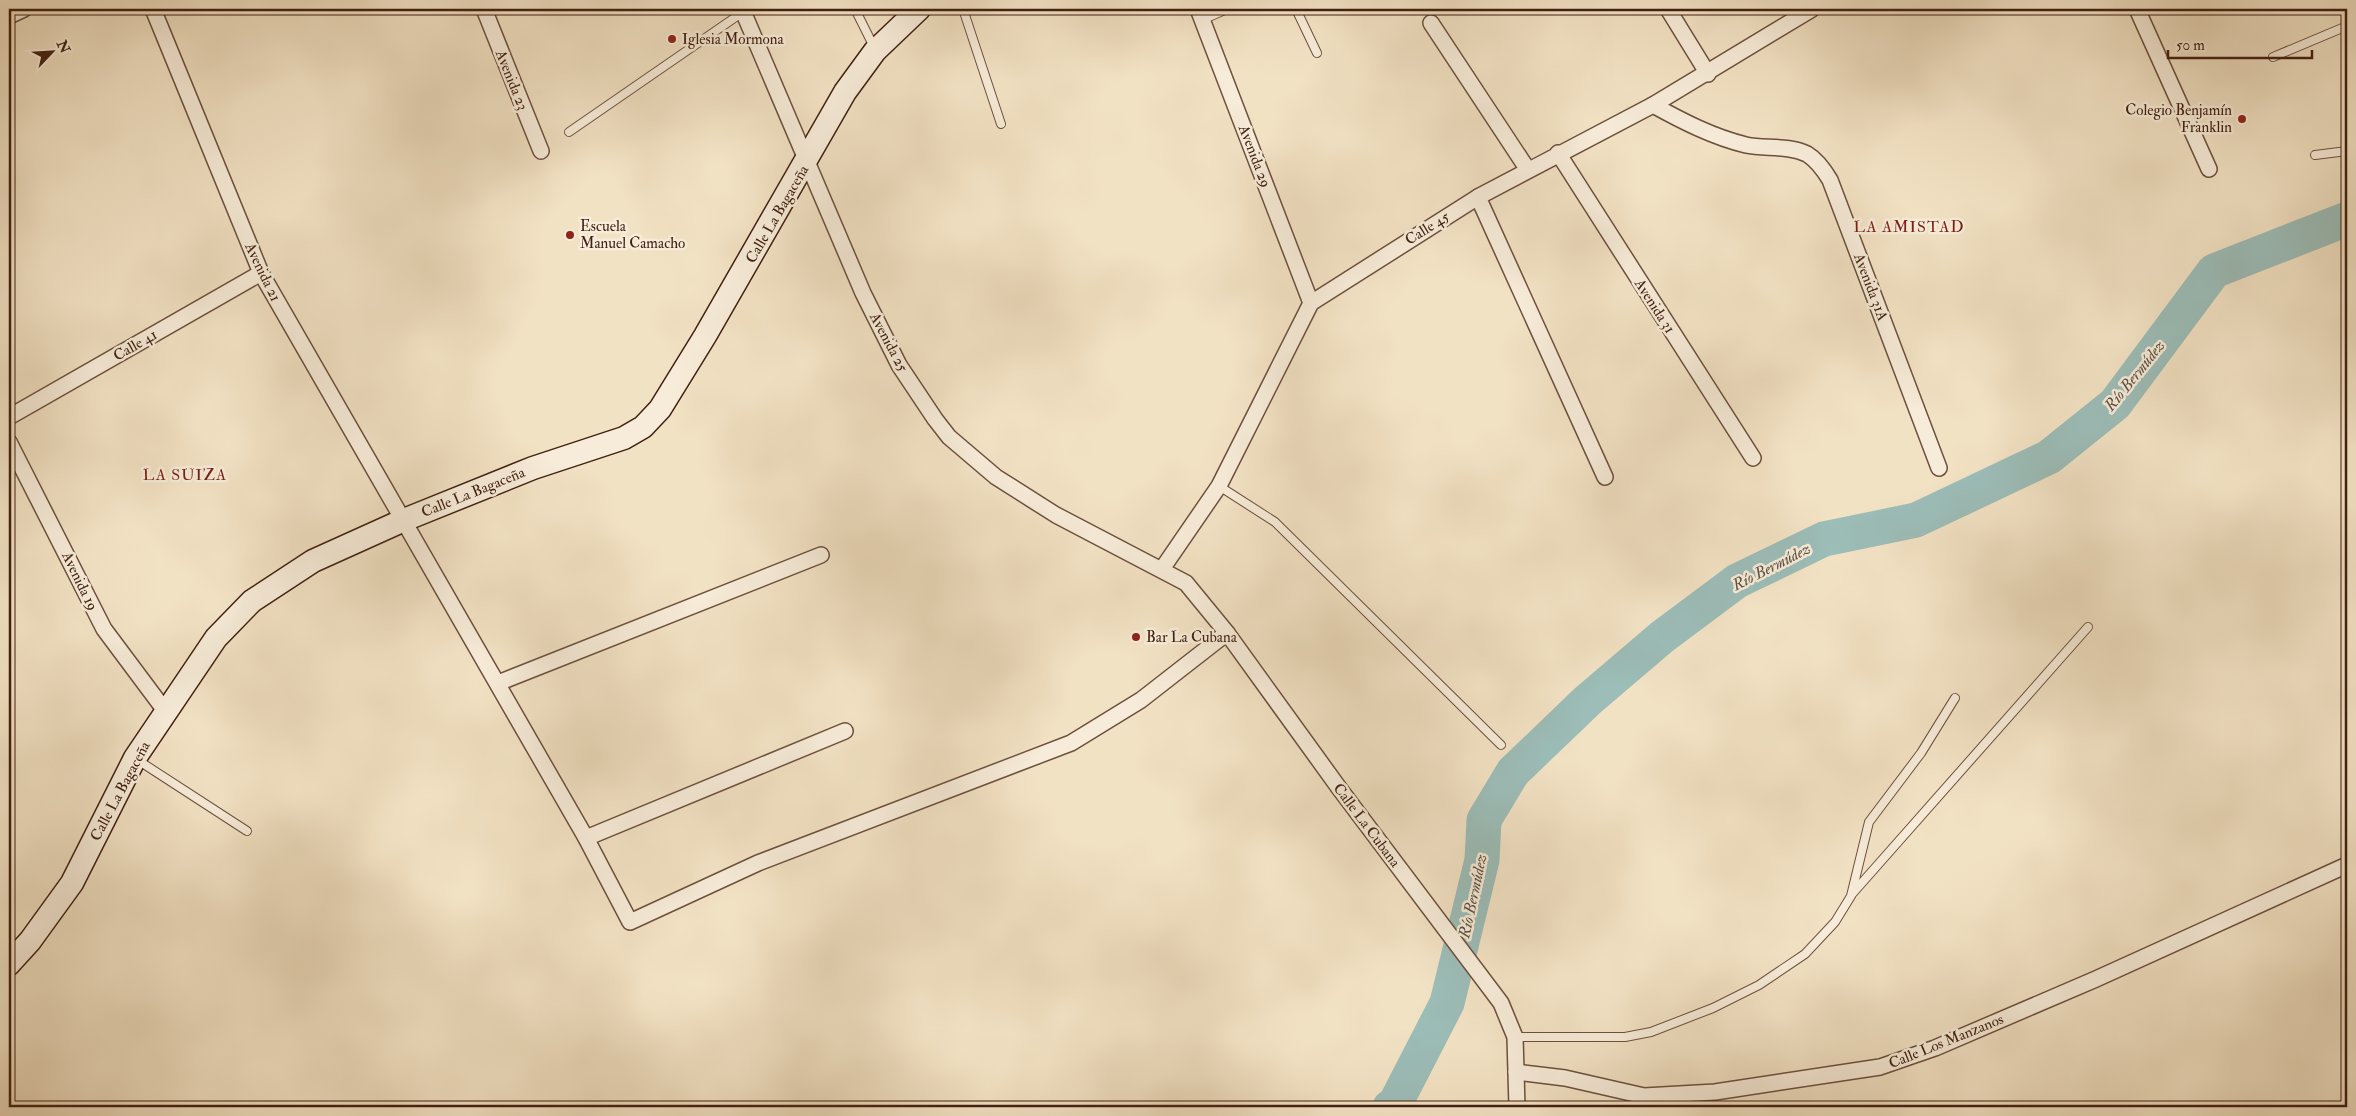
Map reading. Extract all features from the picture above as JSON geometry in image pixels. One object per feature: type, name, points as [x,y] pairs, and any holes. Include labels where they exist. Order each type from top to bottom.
[{"type":"street","points":[[9,16],[24,9]]},
{"type":"street","name":"Avenida 21","points":[[152,9],[261,273],[498,683],[586,838],[630,922],[758,863],[1070,743],[1142,700],[1227,633]]},
{"type":"street","name":"Avenida 23","points":[[484,9],[541,151]]},
{"type":"street","points":[[1668,9],[1708,74]]},
{"type":"street","name":"Calle 45","points":[[1311,303],[1478,197],[1558,153],[1653,105],[1708,74],[1812,9]]},
{"type":"street","points":[[2137,9],[2209,168]]},
{"type":"street","name":"Avenida 25","points":[[743,11],[863,293],[895,357],[934,419],[949,437],[996,477],[1056,515],[1162,569]]},
{"type":"street","name":"Calle La Bagaceña","points":[[9,964],[30,941],[72,883],[135,758],[216,638],[252,601],[313,561],[404,520],[533,468],[624,438],[643,427],[660,409],[690,360],[807,162],[845,92],[875,51],[911,11]]},
{"type":"street","name":"Avenida 29","points":[[1200,14],[1311,303]]},
{"type":"street","points":[[1431,23],[1528,170]]},
{"type":"street","name":"Avenida 31A","points":[[1653,105],[1692,127],[1746,145],[1782,148],[1807,154],[1820,165],[1830,180],[1939,468]]},
{"type":"street","name":"Avenida 31","points":[[1558,153],[1752,458]]},
{"type":"street","points":[[1478,197],[1606,477]]},
{"type":"street","name":"Calle 41","points":[[9,417],[261,273]]},
{"type":"street","points":[[1162,569],[1219,486],[1311,303]]},
{"type":"street","name":"Avenida 19","points":[[9,442],[104,629],[166,712]]},
{"type":"street","points":[[498,683],[821,555]]},
{"type":"street","name":"Calle La Cubana","points":[[1162,569],[1186,583],[1227,633],[1501,1003],[1515,1037],[1516,1107]]},
{"type":"street","points":[[586,838],[845,731]]},
{"type":"street","name":"Calle Los Manzanos","points":[[1516,1072],[1565,1078],[1644,1096],[1715,1092],[1880,1067],[1935,1048],[2096,979],[2347,865]]},
{"type":"lane","points":[[855,9],[875,51]]},
{"type":"lane","points":[[963,9],[1001,124]]},
{"type":"lane","points":[[1200,14],[1227,9]]},
{"type":"lane","points":[[1296,9],[1317,53]]},
{"type":"lane","points":[[569,132],[743,11]]},
{"type":"lane","points":[[2273,57],[2347,26]]},
{"type":"lane","points":[[2315,155],[2347,151]]},
{"type":"lane","points":[[1219,486],[1275,522],[1501,745]]},
{"type":"lane","points":[[1515,1037],[1625,1037],[1650,1032],[1713,1008],[1758,985],[1805,954],[1834,922],[1851,896],[2088,627]]},
{"type":"lane","points":[[1851,896],[1868,822],[1921,753],[1956,698]]},
{"type":"lane","points":[[135,758],[247,831]]},
{"type":"lane","points":[[9,1101],[13,1107]]},
{"type":"waterway","name":"Río Bermúdez","points":[[1390,1107],[1395,1104],[1447,1003],[1482,860],[1484,820],[1513,772],[1587,701],[1662,637],[1737,581],[1824,539],[1916,520],[2049,457],[2115,404],[2214,271],[2347,219]]},
{"type":"place","name":"Iglesia Mormona","points":[[672,39]]},
{"type":"place","name":"Colegio Benjamín Franklin","points":[[2242,119]]},
{"type":"place","name":"Escuela Manuel Camacho","points":[[570,235]]},
{"type":"place","name":"Bar La Cubana","points":[[1136,637]]},
{"type":"district","name":"LA AMISTAD","points":[[1909,226]]},
{"type":"district","name":"LA SUIZA","points":[[185,474]]}]
